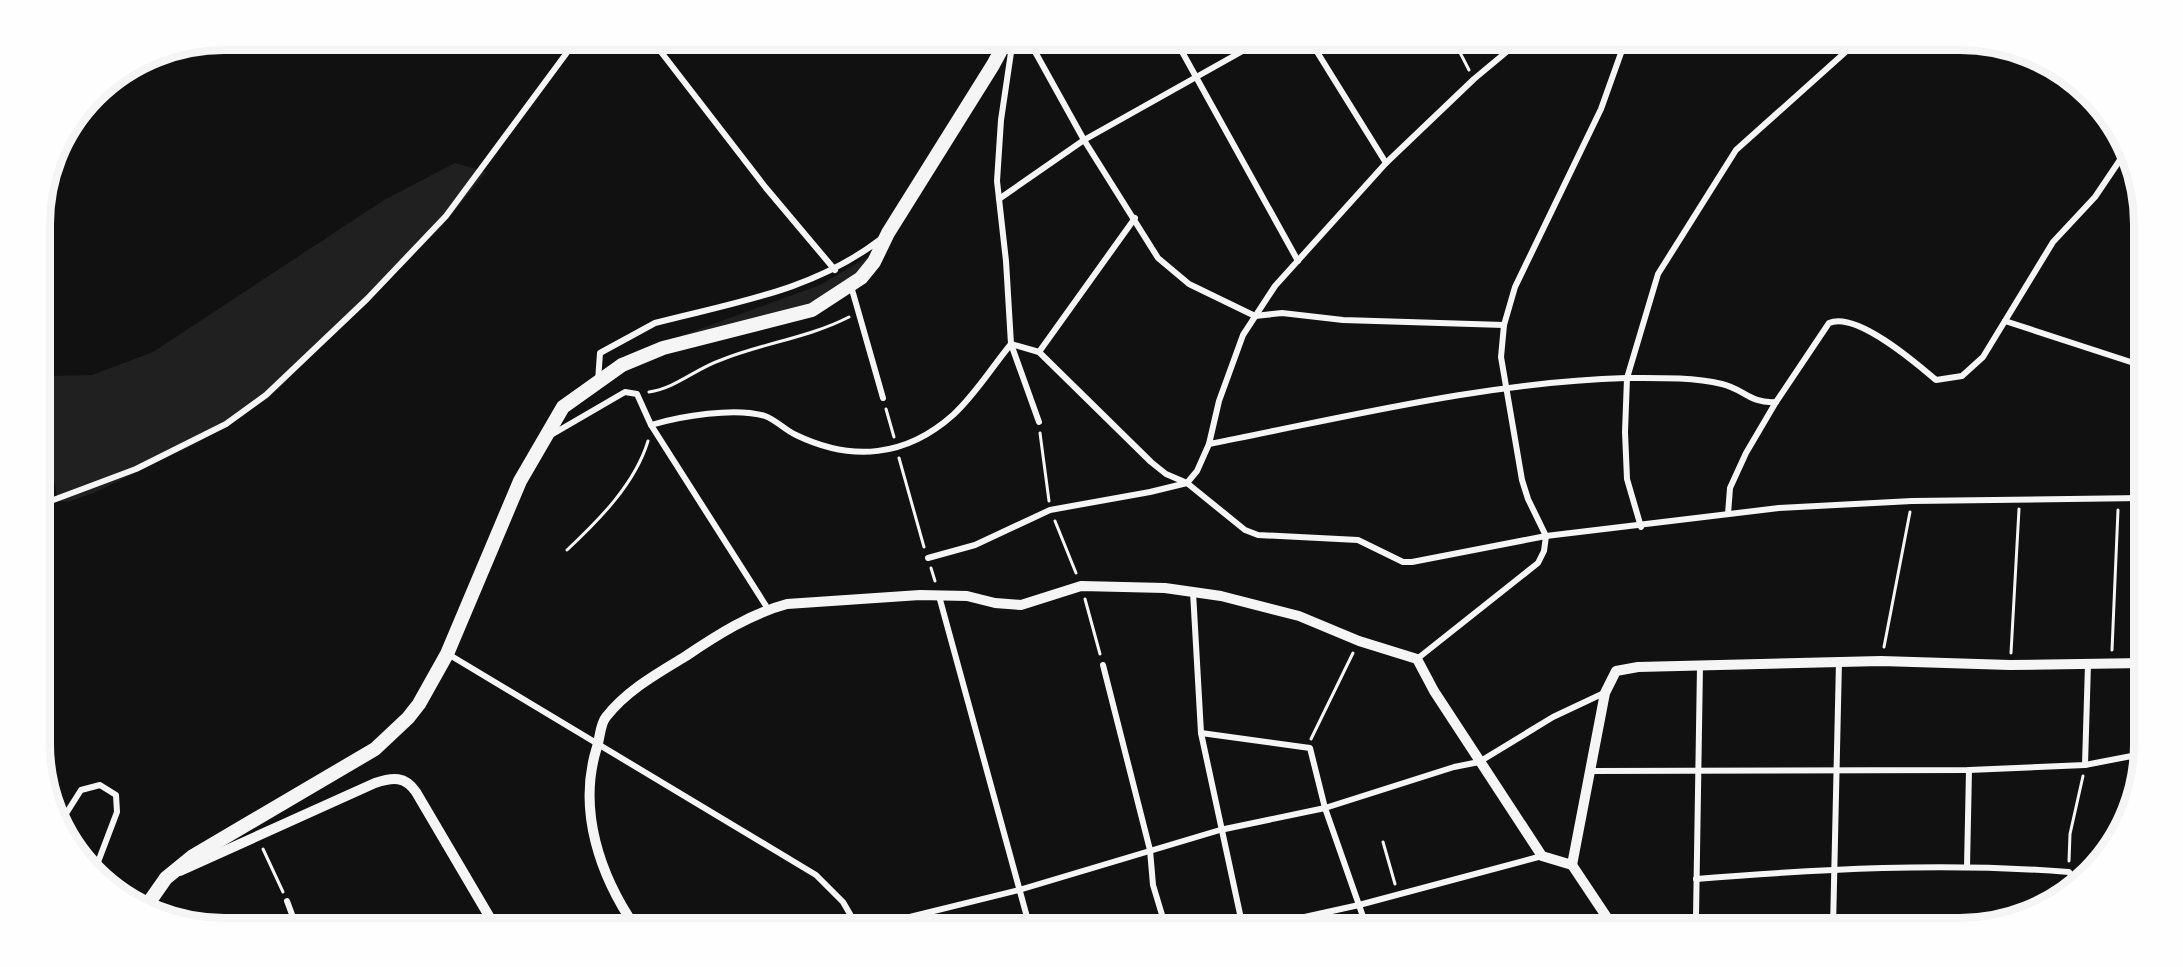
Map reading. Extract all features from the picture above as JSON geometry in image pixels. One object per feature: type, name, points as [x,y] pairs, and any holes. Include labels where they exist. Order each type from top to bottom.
[{"type":"highway","points":[[150,901],[166,878],[216,841],[375,749],[395,732],[419,704],[447,654],[520,481],[563,407],[622,365],[663,348],[812,310],[851,286],[873,262],[888,233],[1001,50]]},
{"type":"street","points":[[50,501],[136,469],[226,424],[266,395],[367,299],[446,216],[569,50]]},
{"type":"street","points":[[659,50],[766,188],[835,270]]},
{"type":"street","points":[[993,65],[994,50]]},
{"type":"street","points":[[1011,50],[999,139],[999,199],[1006,261],[1011,344],[1039,422]]},
{"type":"street","points":[[1034,50],[1084,140],[1158,258],[1189,284],[1255,316],[1282,313],[1342,321],[1504,325]]},
{"type":"street","points":[[1181,50],[1298,261]]},
{"type":"street","points":[[999,199],[1084,140],[1243,50]]},
{"type":"street","points":[[1316,50],[1386,163]]},
{"type":"street","points":[[928,558],[975,545],[1050,510],[1187,483],[1197,471],[1209,444],[1234,355],[1255,316],[1275,286],[1386,163],[1474,79],[1508,50]]},
{"type":"street","points":[[1417,659],[1538,563],[1544,552],[1546,536],[1528,499],[1522,480],[1501,357],[1504,325],[1515,287],[1601,109],[1622,50]]},
{"type":"street","points":[[1641,527],[1627,479],[1625,432],[1627,378],[1658,274],[1736,150],[1848,50]]},
{"type":"street","points":[[1728,514],[1728,497],[1736,473],[1776,402],[1824,328],[1837,319],[1853,323],[1905,353],[1936,380],[1962,376],[1983,357],[2053,242],[2095,197],[2121,159]]},
{"type":"street","points":[[1039,352],[1135,218]]},
{"type":"street","points":[[598,381],[600,352],[637,331],[655,323],[802,285],[853,261],[888,233]]},
{"type":"street","points":[[851,286],[883,398]]},
{"type":"street","points":[[2005,321],[2134,363]]},
{"type":"street","points":[[1011,344],[1039,352],[1151,462],[1166,474],[1187,483],[1245,530],[1258,535],[1358,540],[1404,562],[1546,536],[1641,527],[1728,514],[1841,504],[2134,498]]},
{"type":"street","points":[[651,425],[670,419],[712,414],[754,414],[765,417],[794,434],[829,449],[848,453],[897,448],[916,441],[955,414],[1011,344]]},
{"type":"street","points":[[1209,444],[1506,387],[1627,378],[1716,383],[1731,387],[1756,401],[1776,402]]},
{"type":"street","points":[[545,439],[625,392],[637,394],[651,425],[768,609]]},
{"type":"street","points":[[629,918],[621,906],[593,838],[590,811],[594,757],[604,719],[622,700],[705,643],[768,609],[820,600],[967,596],[1001,604],[1021,605],[1081,586],[1134,586],[1193,591],[1299,616],[1359,641],[1417,659],[1434,691],[1479,762],[1542,856]]},
{"type":"street","points":[[1193,591],[1201,733],[1241,917]]},
{"type":"street","points":[[939,596],[1027,918]]},
{"type":"street","points":[[447,654],[816,875],[843,902],[852,918]]},
{"type":"street","points":[[1572,865],[1592,771],[1605,693],[1616,672],[1626,668],[1839,661],[2010,665],[2134,663]]},
{"type":"street","points":[[1833,917],[1839,661]]},
{"type":"street","points":[[2085,765],[2088,664]]},
{"type":"street","points":[[1103,665],[1150,850],[1154,885],[1163,917]]},
{"type":"street","points":[[1696,916],[1700,666]]},
{"type":"street","points":[[908,918],[1019,890],[1220,830],[1325,808],[1454,767],[1479,762],[1553,717],[1605,693]]},
{"type":"street","points":[[1201,733],[1307,747],[1312,753],[1325,808],[1363,917]]},
{"type":"street","points":[[1592,771],[1969,770],[2085,765],[2133,756]]},
{"type":"street","points":[[1968,867],[1969,770]]},
{"type":"street","points":[[166,878],[375,783],[399,778],[409,783],[416,792],[490,918]]},
{"type":"street","points":[[65,815],[81,790],[100,785],[116,795],[117,812],[97,864]]},
{"type":"street","points":[[1303,917],[1359,905],[1542,856],[1572,865],[1607,917]]},
{"type":"street","points":[[1696,879],[1835,868],[1968,867],[2069,872],[2071,876]]},
{"type":"street","points":[[287,901],[293,918]]},
{"type":"path","points":[[1459,50],[1474,79]]},
{"type":"path","points":[[637,394],[666,390],[723,359],[799,338],[859,312]]},
{"type":"path","points":[[883,398],[939,596]]},
{"type":"path","points":[[1039,422],[1050,510],[1081,586],[1103,665]]},
{"type":"path","points":[[567,550],[610,506],[640,462],[651,425]]},
{"type":"path","points":[[2112,664],[2118,498]]},
{"type":"path","points":[[2010,665],[2020,499]]},
{"type":"path","points":[[1881,661],[1912,501]]},
{"type":"path","points":[[1307,747],[1359,641]]},
{"type":"path","points":[[2069,872],[2070,834],[2085,765]]},
{"type":"path","points":[[257,836],[287,901]]},
{"type":"path","points":[[1383,842],[1394,881]]},
{"type":"shaded area","points":[[455,163],[486,172],[443,225],[270,397],[197,443],[96,492],[68,502],[58,501],[50,459],[52,376],[92,375],[153,352],[384,200]]},
{"type":"shaded area","points":[[878,251],[858,277],[829,297],[649,354],[683,335],[820,285]]}]
